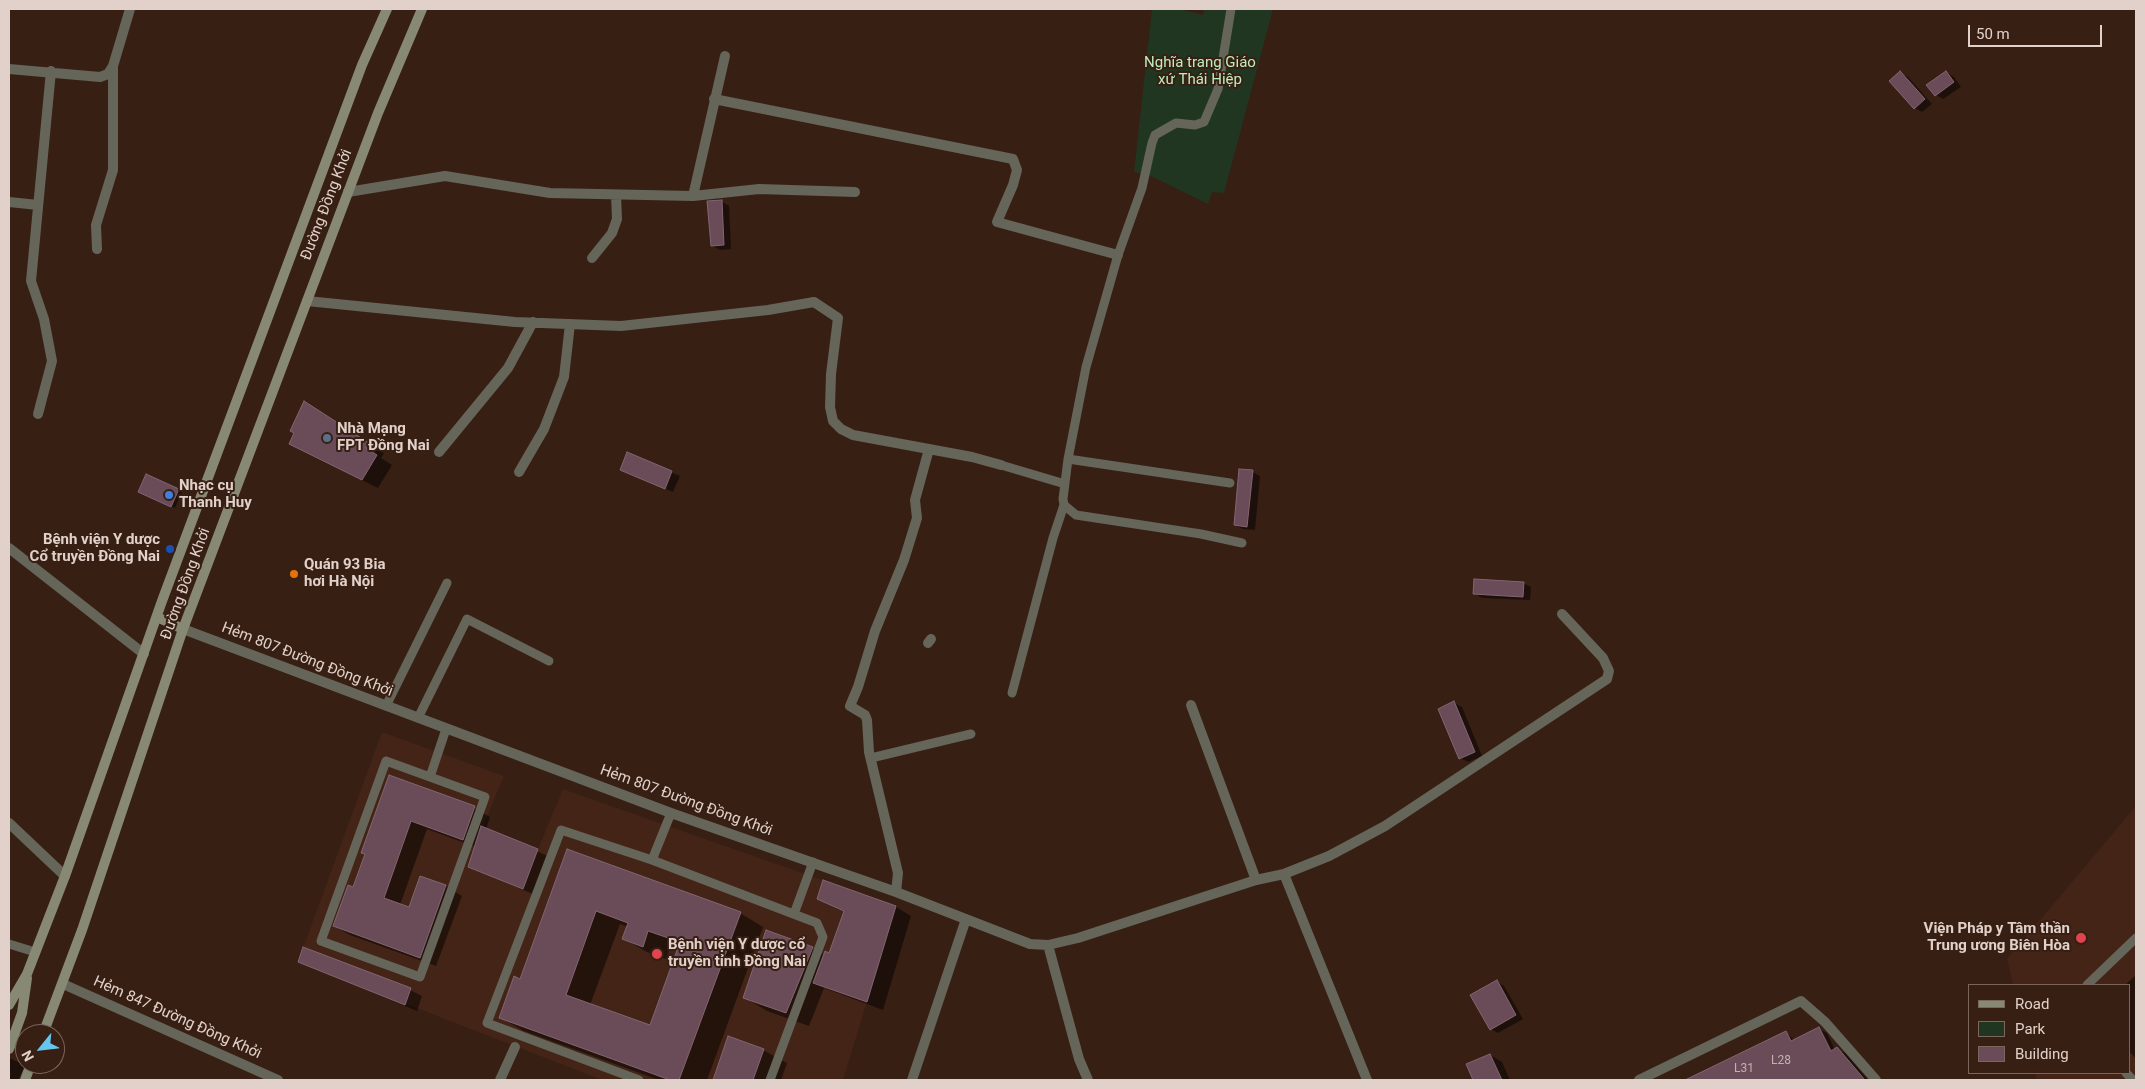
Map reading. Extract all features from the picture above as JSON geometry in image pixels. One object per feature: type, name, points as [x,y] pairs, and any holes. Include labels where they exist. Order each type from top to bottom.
[{"type":"main road","name":"Đường Đồng Khởi","points":[[9,1005],[27,974],[65,876],[157,617],[362,65],[387,9]]},
{"type":"main road","name":"Đường Đồng Khởi","points":[[47,1024],[63,984],[184,629],[348,192],[422,9]]},
{"type":"main road","points":[[157,617],[184,629]]},
{"type":"main road","name":"Đường Đồng Khởi","points":[[9,1049],[22,1013],[27,974]]},
{"type":"street","points":[[9,69],[51,71],[100,77],[108,74],[113,66],[130,9]]},
{"type":"street","points":[[693,196],[725,56]]},
{"type":"street","points":[[97,249],[96,225],[113,170],[113,66]]},
{"type":"street","points":[[38,414],[52,362],[44,319],[31,281],[51,71]]},
{"type":"street","points":[[714,99],[1013,159],[1016,170],[1013,185],[997,222],[1118,255]]},
{"type":"street","points":[[348,192],[445,176],[550,193],[693,196],[759,188],[855,192]]},
{"type":"street","points":[[592,258],[612,233],[617,219],[616,195]]},
{"type":"street","points":[[9,202],[38,205]]},
{"type":"street","points":[[307,301],[533,322],[621,326],[768,310],[814,302],[838,318],[831,374],[830,407],[833,421],[841,429],[852,434],[1001,465]]},
{"type":"street","points":[[439,452],[508,368],[533,322]]},
{"type":"street","points":[[519,472],[544,429],[564,377],[570,324]]},
{"type":"street","points":[[896,892],[898,873],[871,758],[866,718],[850,706],[858,687],[875,631],[904,560],[917,518],[915,500],[928,449]]},
{"type":"street","points":[[9,548],[144,654]]},
{"type":"street","points":[[1088,1080],[1079,1059],[1048,945],[1078,938],[1256,880],[1284,874],[1329,856],[1385,826],[1607,679],[1609,671],[1603,658],[1562,614]]},
{"type":"street","name":"Hẻm 807 Đường Đồng Khởi","points":[[184,629],[671,813],[896,892],[1030,944],[1048,945]]},
{"type":"street","points":[[1191,705],[1256,880]]},
{"type":"street","points":[[9,823],[65,876]]},
{"type":"street","points":[[1284,874],[1367,1080]]},
{"type":"street","points":[[912,1080],[966,919]]},
{"type":"street","name":"Hẻm 847 Đường Đồng Khởi","points":[[63,984],[278,1080]]},
{"type":"street","points":[[1638,1080],[1801,1001],[1824,1022],[1876,1080]]},
{"type":"street","points":[[500,1080],[515,1047]]},
{"type":"lane","points":[[1012,693],[1055,529],[1064,505],[1068,459],[1086,367],[1118,255],[1142,188],[1155,135],[1176,123],[1195,125],[1204,122],[1211,110],[1218,89],[1231,9]]},
{"type":"lane","points":[[1068,459],[1230,483]]},
{"type":"lane","points":[[1001,465],[1065,484]]},
{"type":"lane","points":[[1064,505],[1076,515],[1201,534],[1242,543]]},
{"type":"lane","points":[[386,706],[447,583]]},
{"type":"lane","points":[[418,718],[466,619],[549,660]]},
{"type":"lane","points":[[430,777],[446,729]]},
{"type":"lane","points":[[871,758],[970,734]]},
{"type":"lane","points":[[386,761],[430,777],[485,797],[420,977],[321,941],[386,761]]},
{"type":"lane","points":[[652,860],[671,813]]},
{"type":"lane","points":[[639,1080],[487,1023],[561,830],[652,860],[817,923],[823,937],[770,1080]]},
{"type":"lane","points":[[794,914],[813,862]]},
{"type":"lane","points":[[2088,984],[2136,938]]},
{"type":"lane","points":[[9,944],[35,952]]},
{"type":"shaded area","name":"Bệnh viện Y dược cổ truyền tỉnh Đồng Nai","points":[[382,732],[504,776],[483,826],[538,849],[563,789],[896,906],[843,1080],[602,1080],[298,962]]},
{"type":"shaded area","name":"Viện Pháp y Tâm thần Trung ương Biên Hòa","points":[[2136,806],[2136,1080],[2037,1080],[2035,1074],[2130,1074],[2130,984],[2013,984],[2007,959]]},
{"type":"green space","name":"Nghĩa trang Giáo xứ Thái Hiệp","points":[[1152,9],[1179,9],[1203,15],[1204,9],[1273,9],[1224,193],[1212,192],[1208,204],[1149,175],[1134,172]]},
{"type":"building","points":[[1900,71],[1925,99],[1914,109],[1889,81]]},
{"type":"building","points":[[1946,71],[1954,82],[1935,96],[1926,85]]},
{"type":"building","points":[[722,200],[724,245],[711,246],[707,201]]},
{"type":"building","name":"Nhà Mạng FPT Đồng Nai","points":[[304,401],[369,443],[366,448],[377,455],[362,480],[289,444],[294,433],[290,431]]},
{"type":"building","points":[[627,452],[672,471],[665,489],[620,470]]},
{"type":"building","points":[[1239,469],[1253,470],[1247,527],[1234,525]]},
{"type":"building","points":[[146,474],[179,489],[171,507],[138,492]]},
{"type":"building","points":[[1474,579],[1524,582],[1523,597],[1473,594]]},
{"type":"building","points":[[1454,701],[1475,752],[1459,759],[1438,709]]},
{"type":"building","points":[[389,775],[475,806],[463,840],[411,821],[384,898],[409,907],[420,876],[446,885],[420,958],[333,926],[348,885],[353,887],[365,854],[361,853]]},
{"type":"building","points":[[481,826],[538,849],[523,889],[468,867]]},
{"type":"building","points":[[567,849],[741,912],[679,1080],[670,1080],[499,1018],[514,976],[520,979]],"holes":[[[596,911],[628,923],[622,939],[643,947],[648,931],[680,942],[650,1025],[566,995]]]},
{"type":"building","points":[[823,880],[896,906],[867,1002],[813,983],[825,951],[829,953],[844,911],[817,899]]},
{"type":"building","points":[[766,930],[813,947],[786,1013],[743,998]]},
{"type":"building","points":[[303,947],[411,988],[405,1005],[298,962]]},
{"type":"building","points":[[1497,980],[1516,1015],[1490,1030],[1470,995]]},
{"type":"building","points":[[1819,1027],[1831,1051],[1837,1047],[1865,1080],[1685,1080],[1786,1031],[1791,1041]]},
{"type":"building","points":[[728,1036],[764,1049],[753,1080],[713,1080]]},
{"type":"building","points":[[1490,1054],[1502,1080],[1473,1080],[1466,1064]]},
{"type":"place","name":"Nhà Mạng FPT Đồng Nai","points":[[327,438]]},
{"type":"place","name":"Nhạc cụ Thanh Huy","points":[[169,495]]},
{"type":"place","name":"Bệnh viện Y dược Cổ truyền Đồng Nai","points":[[170,549]]},
{"type":"place","name":"Quán 93 Bia hơi Hà Nội","points":[[294,574]]},
{"type":"place","name":"Viện Pháp y Tâm thần Trung ương Biên Hòa","points":[[2081,938]]},
{"type":"place","name":"Bệnh viện Y dược cổ truyền tỉnh Đồng Nai","points":[[657,954]]}]
